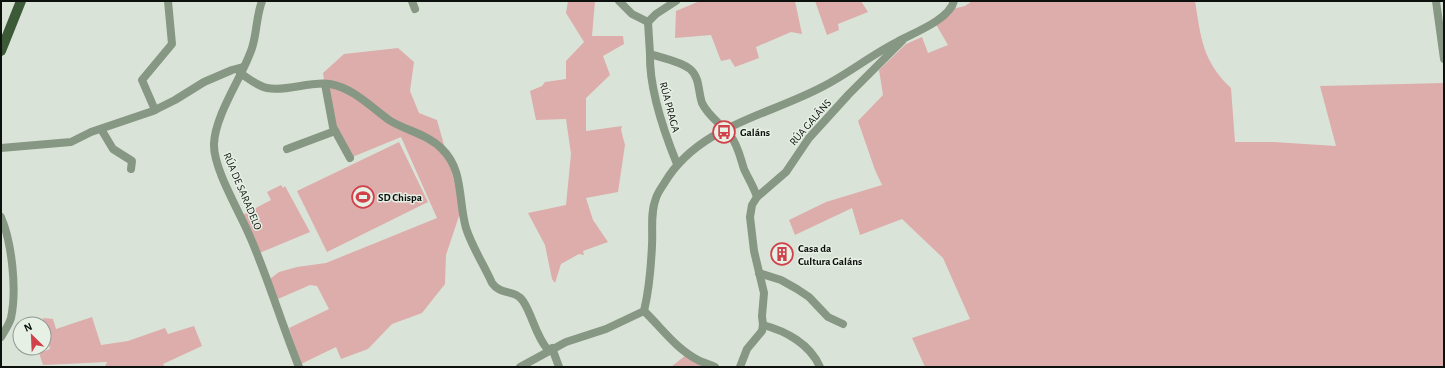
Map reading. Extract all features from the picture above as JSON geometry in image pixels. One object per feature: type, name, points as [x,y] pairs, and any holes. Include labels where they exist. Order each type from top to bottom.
[{"type":"main road","points":[[1,51],[21,1]]},
{"type":"street","points":[[155,110],[142,80],[172,44],[168,1]]},
{"type":"street","name":"RÚA DE SARADELO","points":[[262,1],[256,20],[252,49],[218,124],[214,140],[215,153],[225,182],[266,277],[299,367]]},
{"type":"street","points":[[619,1],[632,14],[648,22],[656,14],[676,1]]},
{"type":"street","points":[[644,311],[648,293],[654,204],[656,198],[677,164],[705,140],[724,129],[822,87],[877,52],[925,28],[952,9],[954,1]]},
{"type":"street","points":[[1436,1],[1444,59]]},
{"type":"street","name":"RÚA PRAGA","points":[[648,22],[650,73],[652,85],[664,130],[677,164]]},
{"type":"street","name":"RÚA GALÁNS","points":[[764,325],[762,316],[764,293],[758,273],[751,238],[750,217],[752,205],[757,197],[786,172],[809,138],[901,43],[903,38]]},
{"type":"street","points":[[877,52],[881,56],[882,62]]},
{"type":"street","points":[[650,54],[684,66],[692,71],[697,81],[702,103],[737,147],[757,197]]},
{"type":"street","points":[[1,148],[71,142],[101,129],[155,110],[204,82],[232,70],[242,70],[266,88],[325,84],[345,88],[400,126],[438,145],[447,154],[459,179],[461,210],[466,228],[492,283],[498,290],[515,294],[522,300],[537,333],[550,349],[559,367]]},
{"type":"street","points":[[325,84],[335,131],[350,158]]},
{"type":"street","points":[[101,129],[113,150],[132,161],[131,169]]},
{"type":"street","points":[[287,149],[335,131]]},
{"type":"street","points":[[1,217],[8,239],[14,301],[9,324],[1,336]]},
{"type":"street","points":[[758,273],[781,280],[797,289],[809,297],[828,317],[843,324]]},
{"type":"street","points":[[520,367],[550,349],[566,342],[606,329],[644,311]]},
{"type":"street","points":[[644,311],[688,354],[697,360],[715,367]]},
{"type":"street","points":[[740,367],[747,349],[762,331],[764,325],[779,329],[798,340],[820,367]]},
{"type":"shaded area","points":[[568,1],[595,1],[592,36],[623,36],[624,44],[603,56],[610,75],[586,98],[586,131],[622,126],[621,130],[625,145],[618,192],[586,198],[593,220],[608,242],[583,251],[584,255],[579,254],[561,264],[555,283],[552,279],[545,245],[528,213],[566,205],[571,154],[566,119],[536,120],[530,91],[542,86],[545,82],[566,79],[566,61],[584,42],[566,13]]},
{"type":"shaded area","points":[[700,1],[795,1],[802,34],[791,32],[756,47],[759,58],[735,67],[730,59],[721,61],[711,35],[675,38],[676,11]]},
{"type":"shaded area","points":[[815,1],[861,1],[868,12],[838,24],[839,30],[827,35]]},
{"type":"shaded area","points":[[972,1],[1195,1],[1201,37],[1208,58],[1221,78],[1231,88],[1235,142],[1273,142],[1336,146],[1320,86],[1444,83],[1444,367],[925,367],[912,338],[970,319],[943,258],[902,219],[860,235],[852,208],[795,235],[789,220],[826,202],[882,185],[875,170],[858,121],[883,95],[879,70],[906,44],[922,37],[928,53],[948,45],[934,21],[952,9],[965,6]]},
{"type":"shaded area","points":[[398,48],[414,62],[410,91],[419,113],[437,120],[460,202],[461,210],[446,255],[445,284],[422,313],[392,324],[368,349],[341,359],[336,347],[301,364],[289,328],[329,309],[317,286],[310,285],[278,299],[270,279],[279,272],[297,267],[326,263],[437,218],[401,137],[350,158],[336,128],[327,96],[323,73],[344,54]]},
{"type":"shaded area","name":"SD Chispa","points":[[399,142],[428,202],[327,252],[297,191]]},
{"type":"shaded area","points":[[281,185],[283,188],[285,186],[310,232],[257,254],[241,216],[271,200],[267,192]]},
{"type":"shaded area","points":[[92,317],[101,345],[128,341],[165,328],[168,334],[194,326],[202,346],[163,364],[165,367],[105,367],[107,362],[43,365],[40,356],[52,356],[52,319],[56,329]]},
{"type":"shaded area","points":[[686,355],[713,367],[671,367]]},
{"type":"place","name":"Galáns","points":[[724,132]]},
{"type":"place","name":"SD Chispa","points":[[363,197]]},
{"type":"place","name":"Casa da Cultura Galáns","points":[[782,254]]}]
